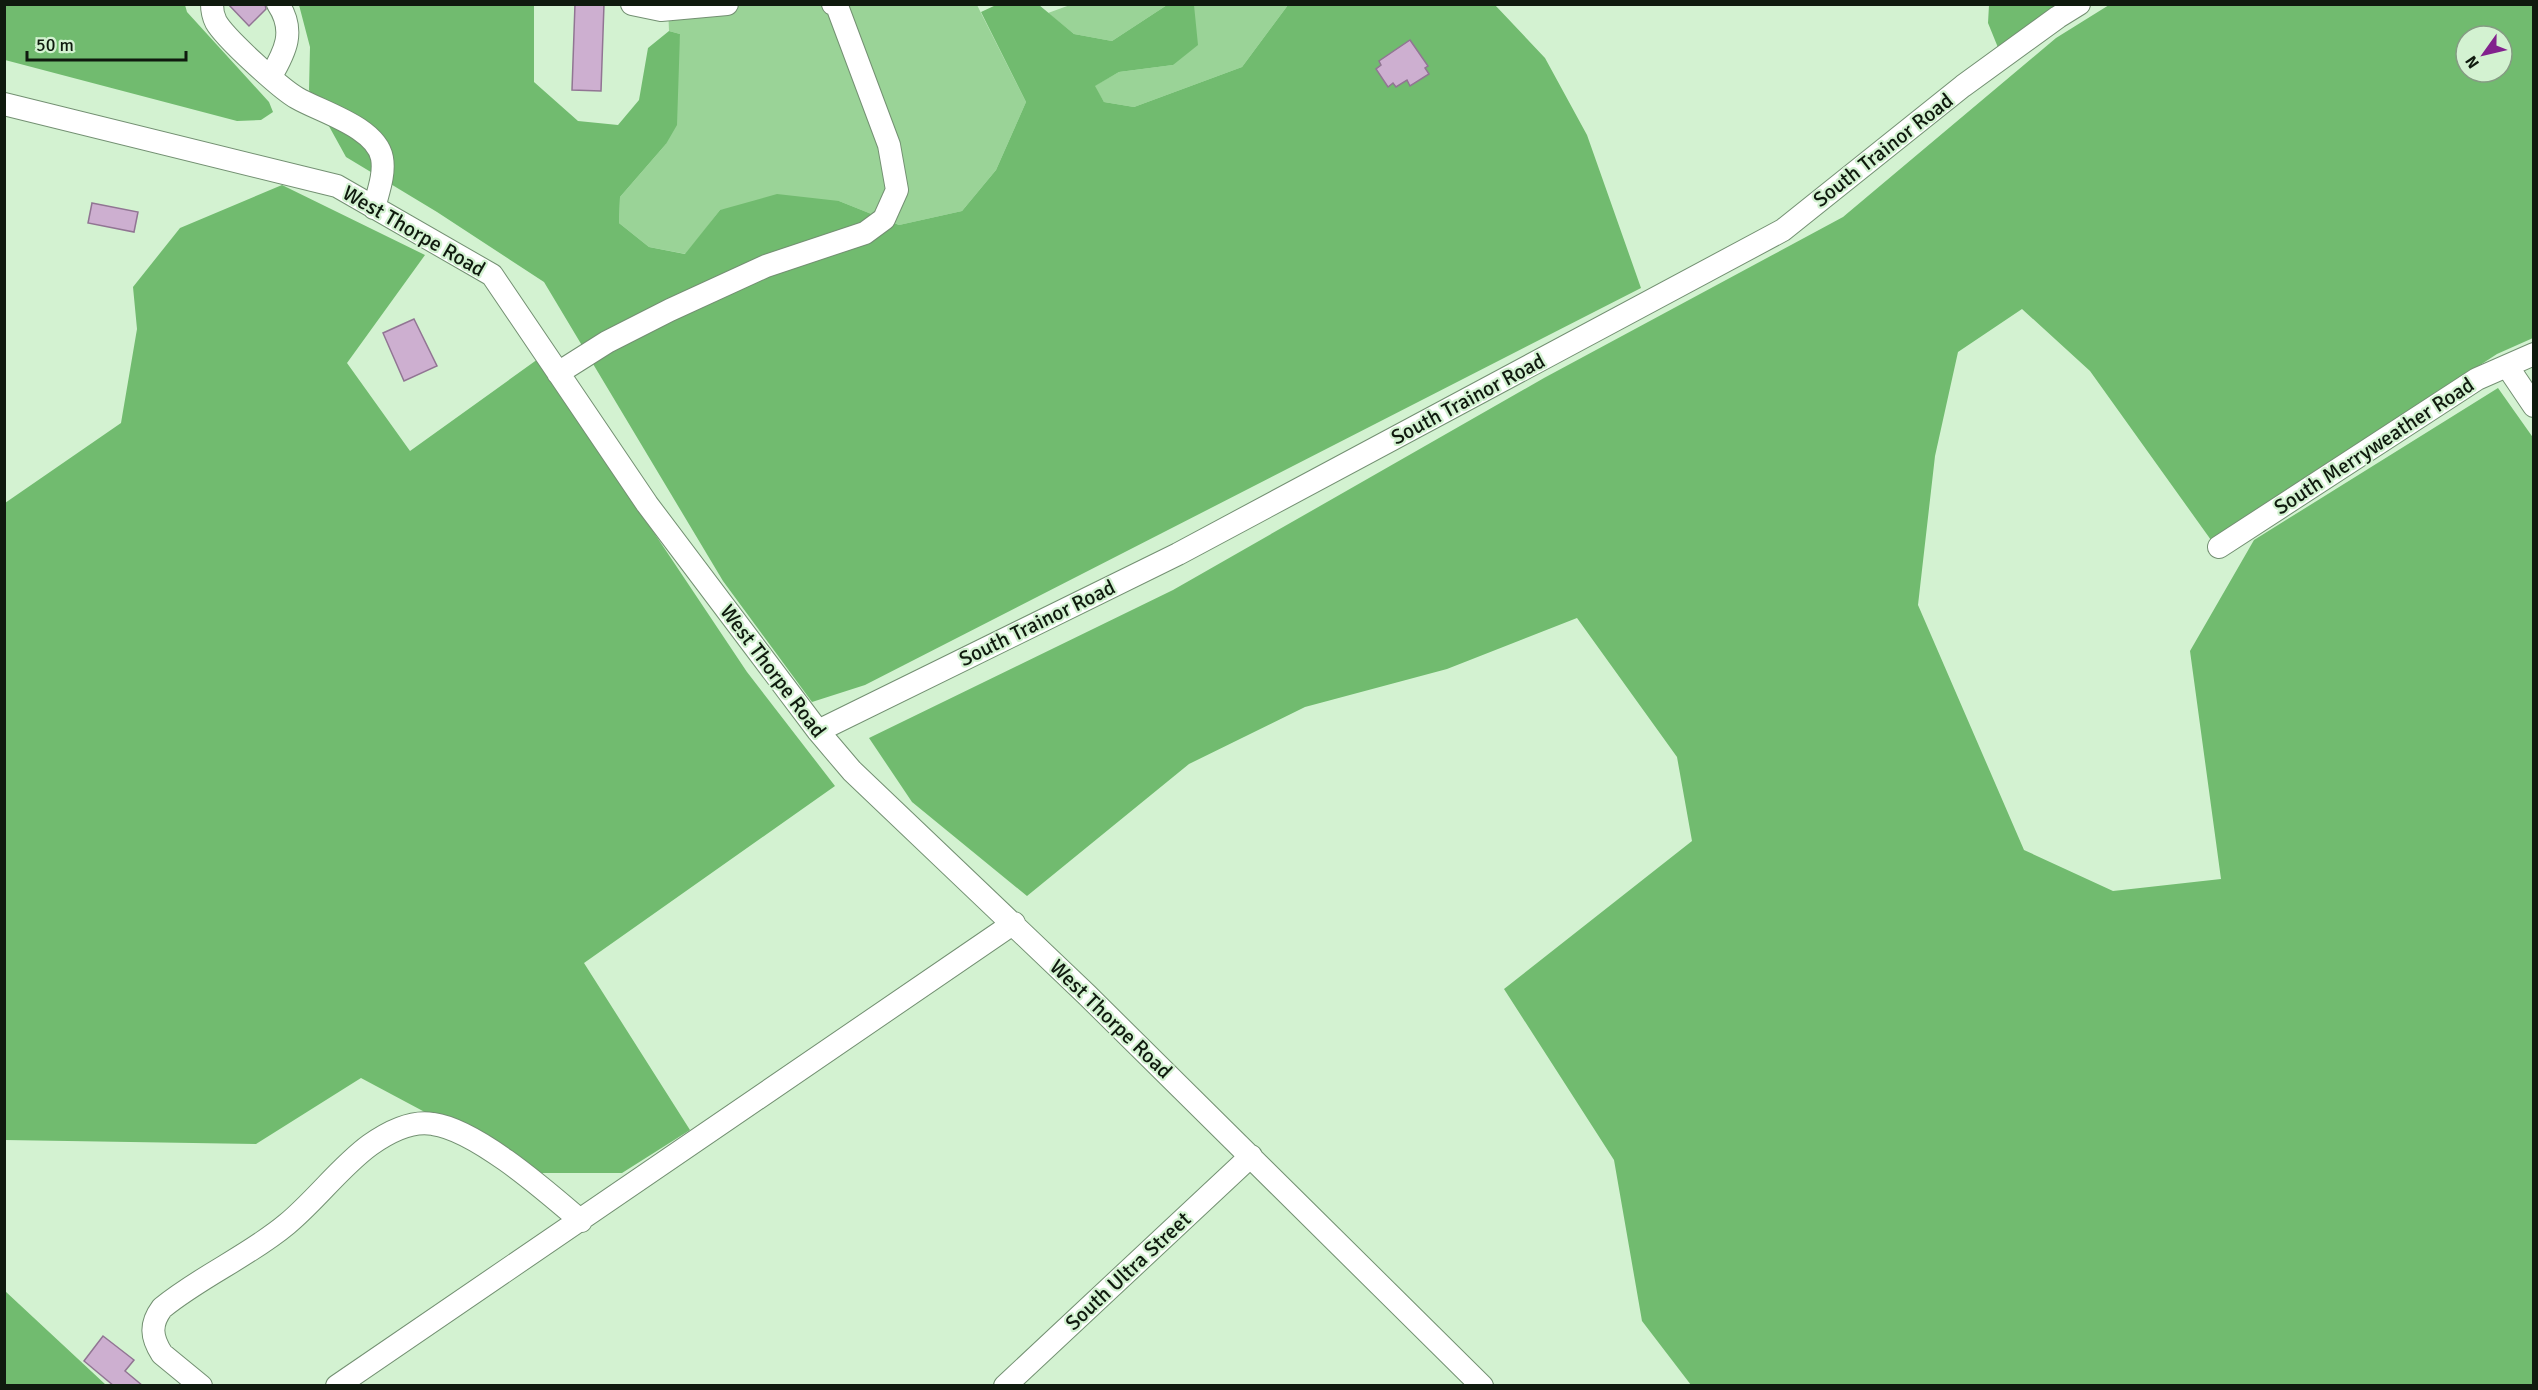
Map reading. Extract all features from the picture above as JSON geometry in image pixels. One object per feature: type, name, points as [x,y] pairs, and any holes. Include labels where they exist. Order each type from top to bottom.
[{"type":"street","points":[[212,4],[212,14],[223,32],[271,76],[296,97],[355,126],[376,145],[382,157],[383,174],[374,208]]},
{"type":"street","points":[[271,76],[285,51],[287,32],[285,14],[278,4]]},
{"type":"street","points":[[632,4],[661,10],[727,4]]},
{"type":"street","name":"South Trainor Road","points":[[818,731],[1178,554],[1783,230],[1964,86],[2079,4]]},
{"type":"street","points":[[558,373],[607,342],[670,310],[766,266],[865,233],[884,219],[897,190],[889,145],[836,5]]},
{"type":"street","name":"West Thorpe Road","points":[[4,104],[337,186],[492,275],[647,504],[818,731],[852,771],[1014,923],[1482,1386]]},
{"type":"street","name":"South Merryweather Road","points":[[2219,547],[2477,379],[2534,354]]},
{"type":"street","points":[[2507,366],[2534,406]]},
{"type":"street","points":[[337,1386],[1014,923]]},
{"type":"street","points":[[201,1386],[162,1354],[157,1347],[152,1328],[162,1308],[267,1240],[314,1201],[370,1145],[404,1127],[431,1123],[444,1126],[472,1140],[532,1178],[581,1221]]},
{"type":"street","name":"South Ultra Street","points":[[1006,1385],[1251,1156]]},
{"type":"green space","points":[[4,5],[185,5],[187,12],[269,102],[273,112],[261,120],[237,121],[5,60]]},
{"type":"green space","points":[[299,5],[534,5],[534,82],[578,121],[618,125],[639,100],[648,48],[669,31],[680,34],[677,125],[666,144],[620,197],[619,223],[649,247],[685,254],[720,210],[777,194],[839,201],[899,225],[962,211],[996,170],[1026,102],[981,12],[996,5],[1039,5],[1074,34],[1112,41],[1167,5],[1194,5],[1198,45],[1173,65],[1119,72],[1095,86],[1104,102],[1134,107],[1242,67],[1288,5],[1495,5],[1545,58],[1587,135],[1641,288],[865,685],[812,702],[723,581],[544,282],[437,212],[346,157],[309,90],[310,47]]},
{"type":"green space","points":[[668,5],[977,5],[1026,102],[996,170],[962,211],[899,225],[839,201],[720,210],[686,254],[649,247],[619,223],[620,197],[666,144],[680,34],[669,31]]},
{"type":"green space","points":[[1070,5],[1167,5],[1112,41],[1074,34],[1048,13]]},
{"type":"green space","points":[[1191,5],[1288,5],[1242,67],[1134,107],[1104,102],[1094,86],[1119,72],[1173,65],[1194,6]]},
{"type":"green space","points":[[1989,5],[2062,5],[1999,50],[1988,23]]},
{"type":"green space","points":[[2109,5],[2533,5],[2533,338],[2497,354],[2211,540],[2090,371],[2022,309],[1958,352],[1935,456],[1918,605],[2024,850],[2113,891],[2221,879],[2190,651],[2254,540],[2498,388],[2534,439],[2533,1385],[1691,1385],[1642,1321],[1614,1160],[1504,989],[1692,841],[1677,757],[1577,618],[1447,669],[1305,707],[1189,764],[1027,896],[912,802],[869,738],[1173,590],[1544,378],[1843,217],[2056,38]]},
{"type":"green space","points":[[282,185],[425,255],[347,363],[410,451],[538,359],[747,672],[835,786],[584,963],[690,1130],[622,1173],[539,1173],[361,1078],[256,1144],[5,1140],[5,503],[121,423],[137,329],[133,287],[180,228]]},
{"type":"green space","points":[[5,1291],[106,1385],[5,1385]]},
{"type":"building","points":[[228,4],[265,4],[266,9],[249,26]]},
{"type":"building","points":[[575,4],[604,4],[601,91],[572,90]]},
{"type":"building","points":[[1410,40],[1428,66],[1425,68],[1429,74],[1410,86],[1407,80],[1396,87],[1393,83],[1388,87],[1376,69],[1381,65],[1379,61]]},
{"type":"building","points":[[92,203],[138,212],[134,232],[88,223]]},
{"type":"building","points":[[414,319],[437,366],[404,381],[383,333]]},
{"type":"building","points":[[103,1336],[134,1360],[125,1371],[143,1386],[114,1386],[84,1361]]}]
